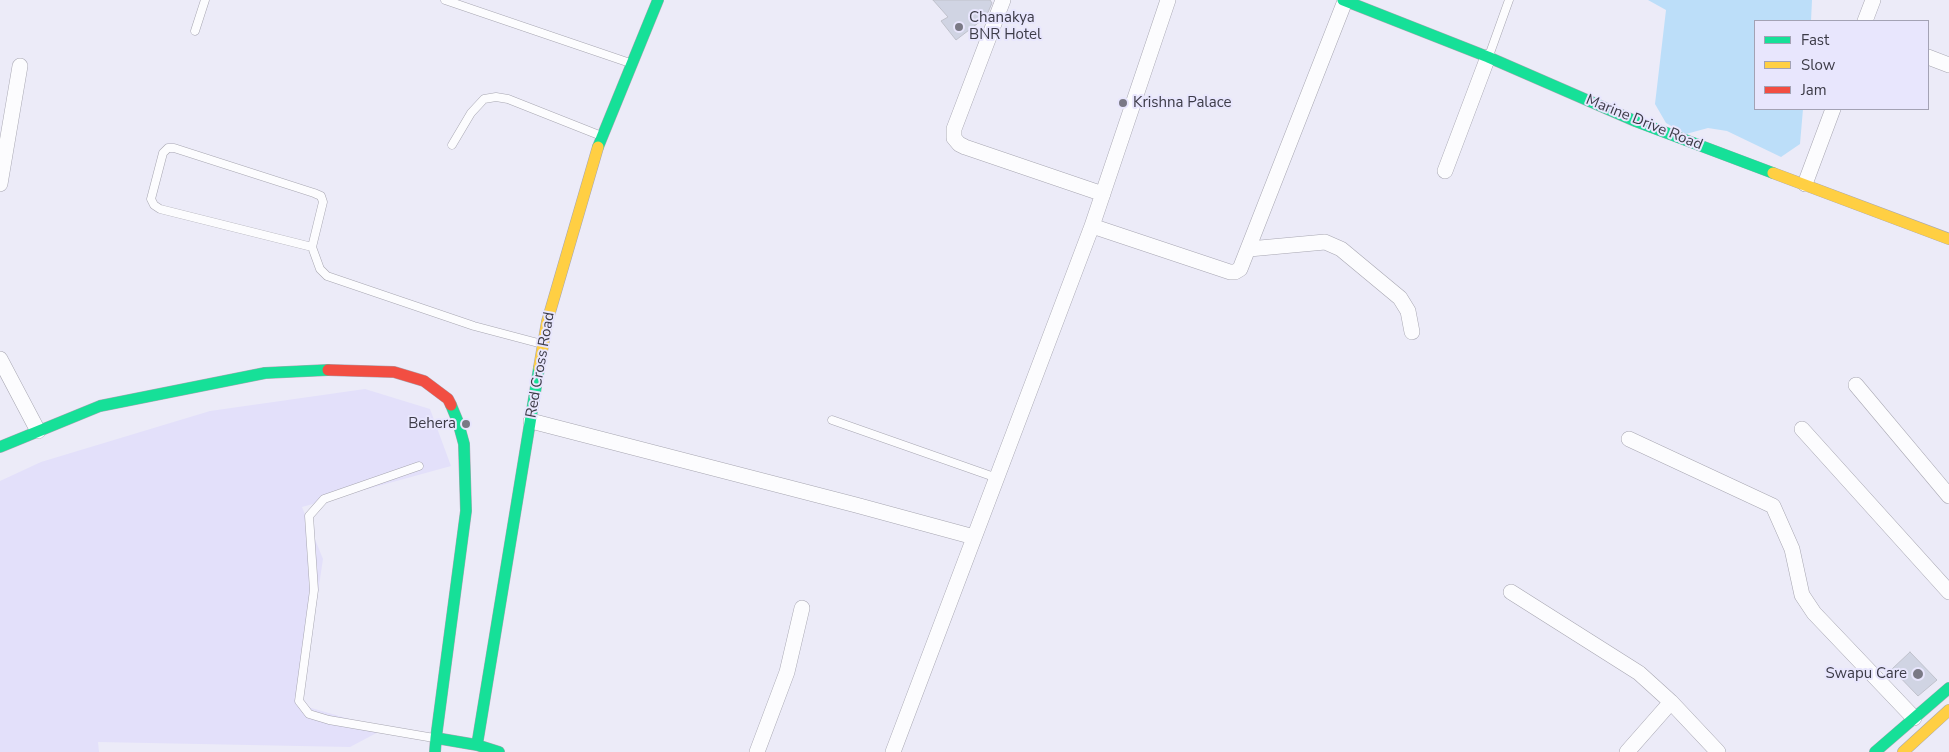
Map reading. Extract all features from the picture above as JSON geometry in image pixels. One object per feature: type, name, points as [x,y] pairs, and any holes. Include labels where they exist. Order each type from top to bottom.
[{"type":"main road","name":"Red Cross Road","points":[[477,745],[547,322],[601,136],[658,0]]},
{"type":"main road","name":"Marine Drive Road","points":[[1344,0],[1488,57],[1635,121],[1949,238]]},
{"type":"main road","points":[[0,447],[100,406],[265,373],[341,369],[394,372],[424,381],[448,399],[458,422],[464,444],[466,502],[435,752]]},
{"type":"main road","points":[[1876,752],[1949,688]]},
{"type":"main road","points":[[1903,752],[1918,746],[1949,710]]},
{"type":"main road","points":[[436,738],[477,745],[499,752]]},
{"type":"street","points":[[1003,0],[954,129],[954,138],[959,144],[966,147],[1102,194]]},
{"type":"street","points":[[893,752],[1092,226],[1168,0]]},
{"type":"street","points":[[1092,226],[1230,272],[1240,270],[1344,0]]},
{"type":"street","points":[[1865,20],[1873,0]]},
{"type":"street","points":[[1445,172],[1488,57]]},
{"type":"street","points":[[1929,57],[1949,65]]},
{"type":"street","points":[[0,184],[20,66]]},
{"type":"street","points":[[1805,184],[1833,110]]},
{"type":"street","points":[[1249,249],[1324,242],[1341,249],[1400,298],[1408,311],[1412,332]]},
{"type":"street","points":[[1,365],[38,431]]},
{"type":"street","points":[[1856,385],[1949,496]]},
{"type":"street","points":[[531,421],[974,537]]},
{"type":"street","points":[[1802,429],[1949,592]]},
{"type":"street","points":[[1629,438],[1773,506],[1792,549],[1802,595],[1814,613],[1910,721],[1918,746]]},
{"type":"street","points":[[1511,592],[1639,673],[1671,702],[1718,752]]},
{"type":"street","points":[[757,752],[787,672],[802,608]]},
{"type":"street","points":[[1627,752],[1671,702]]},
{"type":"lane","points":[[195,31],[206,0]]},
{"type":"lane","points":[[445,0],[632,64]]},
{"type":"lane","points":[[1488,57],[1509,0]]},
{"type":"lane","points":[[452,145],[471,113],[484,99],[496,97],[508,99],[601,136]]},
{"type":"lane","points":[[312,247],[160,209],[154,205],[151,199],[162,153],[168,148],[174,148],[321,196],[323,202],[312,247],[320,269],[327,276],[335,280],[474,326],[544,344]]},
{"type":"lane","points":[[832,420],[997,478]]},
{"type":"lane","points":[[419,466],[324,499],[309,516],[314,590],[299,701],[309,714],[329,720],[436,738]]},
{"type":"shaded area","points":[[365,389],[430,409],[451,466],[302,507],[323,559],[301,705],[384,729],[350,747],[98,742],[99,752],[0,752],[0,481],[41,462],[210,411]]},
{"type":"water","points":[[1648,0],[1812,0],[1811,20],[1754,20],[1754,110],[1803,110],[1800,144],[1781,157],[1727,131],[1708,128],[1686,134],[1666,123],[1655,104],[1666,10]]},
{"type":"building","name":"Chanakya BNR Hotel","points":[[933,0],[990,0],[992,3],[986,17],[956,40],[941,21],[948,17]]},
{"type":"building","points":[[1910,652],[1937,680],[1918,696],[1892,669]]},
{"type":"traffic: fast","points":[[598,147],[658,0]]},
{"type":"traffic: fast","points":[[1343,0],[1488,57],[1635,121],[1773,173]]},
{"type":"traffic: fast","points":[[477,745],[539,368]]},
{"type":"traffic: fast","points":[[0,447],[100,406],[265,373],[328,370]]},
{"type":"traffic: fast","points":[[436,738],[466,511],[464,444],[451,405]]},
{"type":"traffic: fast","points":[[1875,752],[1949,688]]},
{"type":"traffic: fast","points":[[435,752],[436,738],[477,745],[499,752]]},
{"type":"traffic: slow","points":[[539,368],[547,322],[598,147]]},
{"type":"traffic: slow","points":[[1773,173],[1949,239]]},
{"type":"traffic: slow","points":[[1903,752],[1949,710]]},
{"type":"traffic: jam","points":[[328,370],[394,372],[424,381],[448,399],[451,405]]},
{"type":"place","name":"Chanakya BNR Hotel","points":[[959,27]]},
{"type":"place","name":"Krishna Palace","points":[[1123,103]]},
{"type":"place","name":"Behera","points":[[466,424]]},
{"type":"place","name":"Swapu Care","points":[[1918,674]]}]
